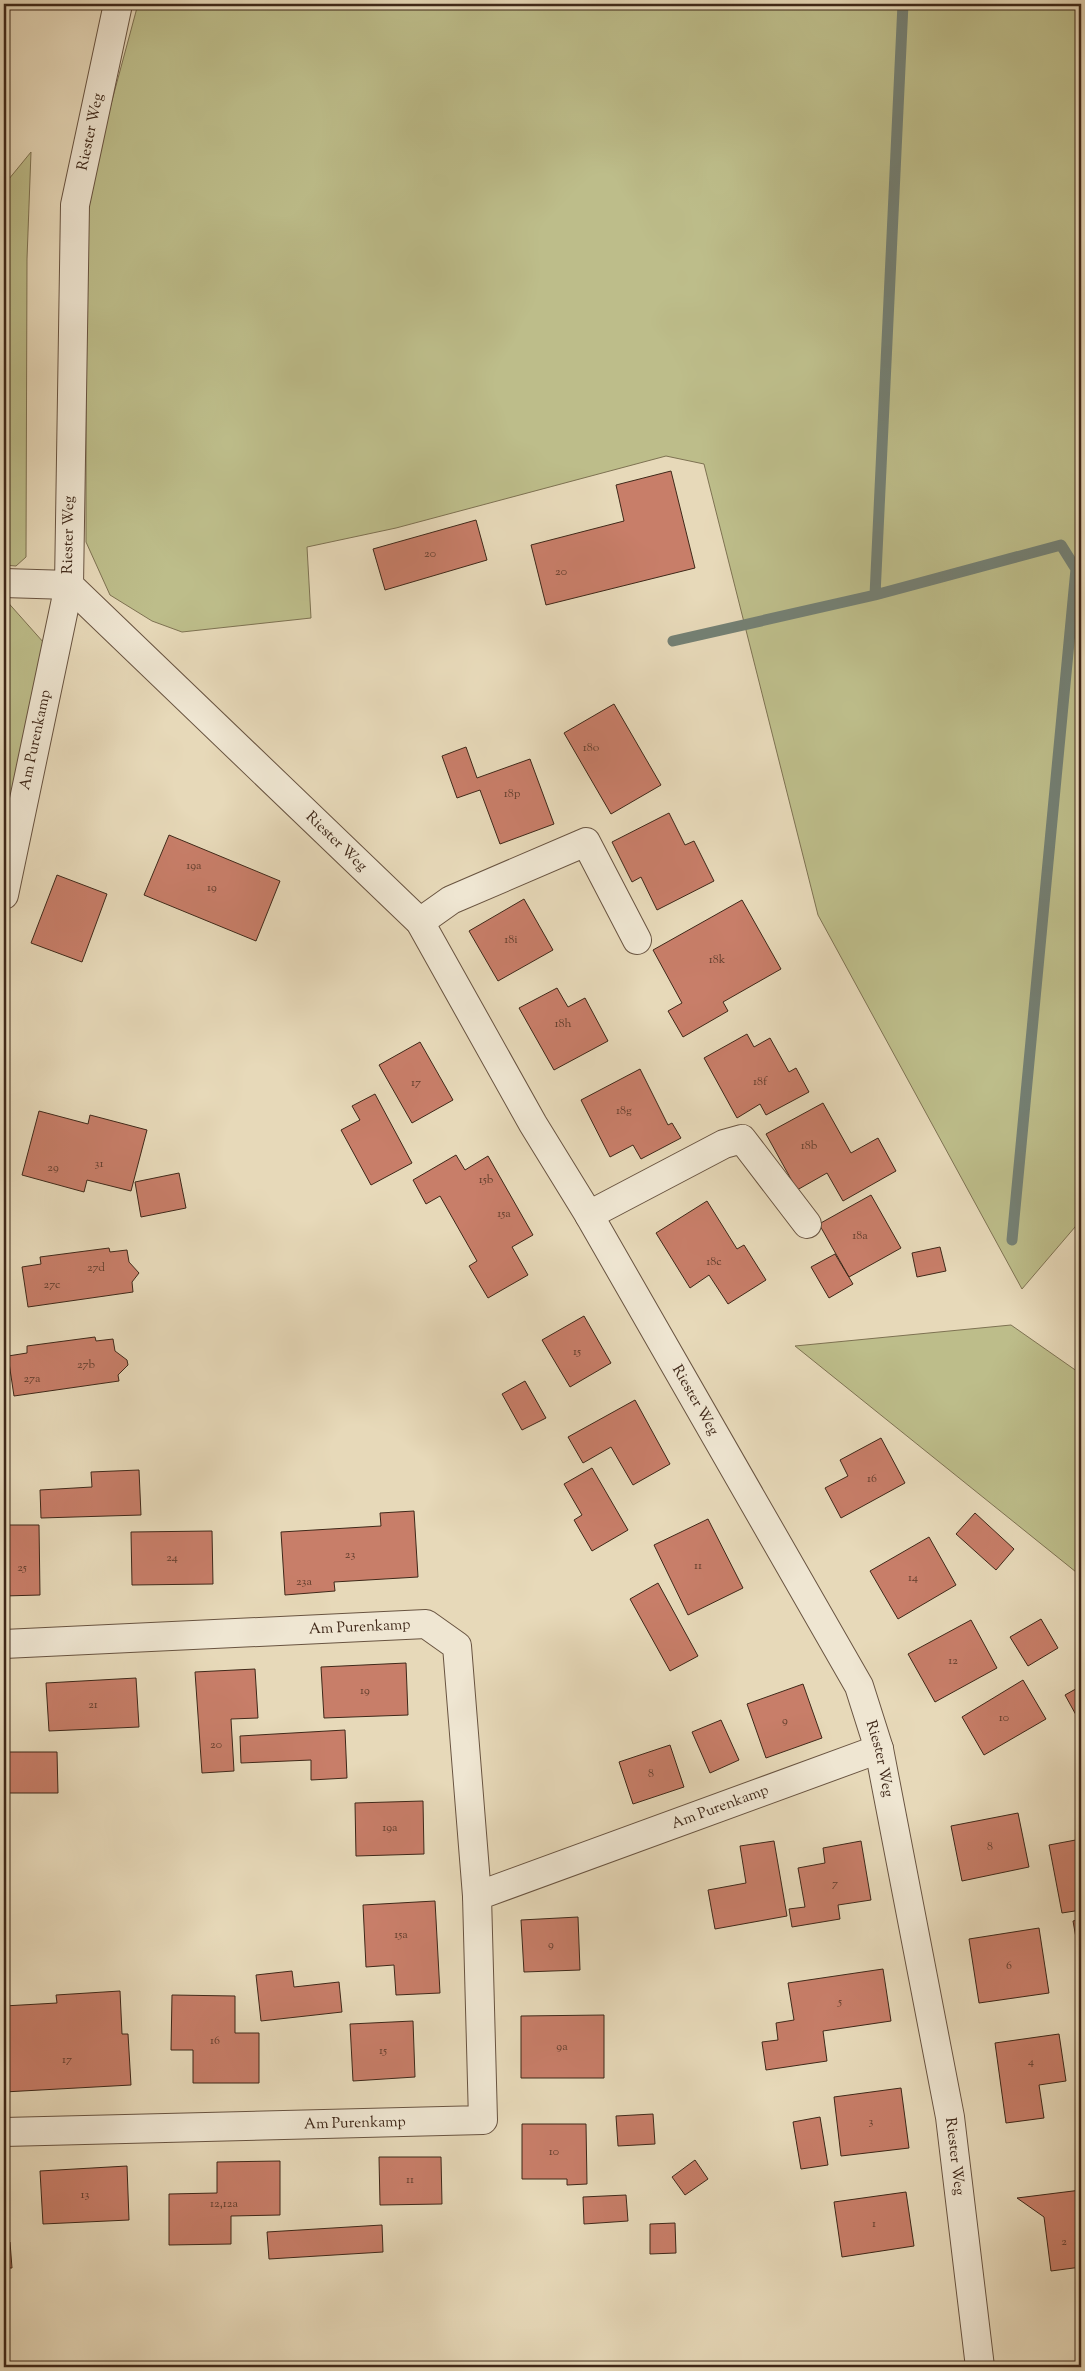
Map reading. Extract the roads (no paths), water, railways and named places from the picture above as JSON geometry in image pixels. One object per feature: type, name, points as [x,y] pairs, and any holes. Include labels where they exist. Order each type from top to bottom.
[{"type":"street","name":"Riester Weg","points":[[118,4],[75,205],[69,585],[420,922],[533,1124],[589,1215],[859,1686],[878,1749],[950,2117],[980,2367]]},
{"type":"street","points":[[4,583],[69,585]]},
{"type":"street","name":"Am Purenkamp","points":[[4,895],[69,585]]},
{"type":"street","points":[[420,922],[451,900],[586,842],[636,940]]},
{"type":"street","points":[[589,1215],[724,1144],[742,1138],[807,1224]]},
{"type":"street","name":"Am Purenkamp","points":[[4,1644],[426,1624],[457,1646],[477,1896],[483,2120],[4,2132]]},
{"type":"street","name":"Am Purenkamp","points":[[477,1896],[878,1749]]},
{"type":"waterway","points":[[875,595],[903,4]]},
{"type":"waterway","points":[[673,641],[875,595],[1061,545],[1076,569],[1012,1240]]}]
